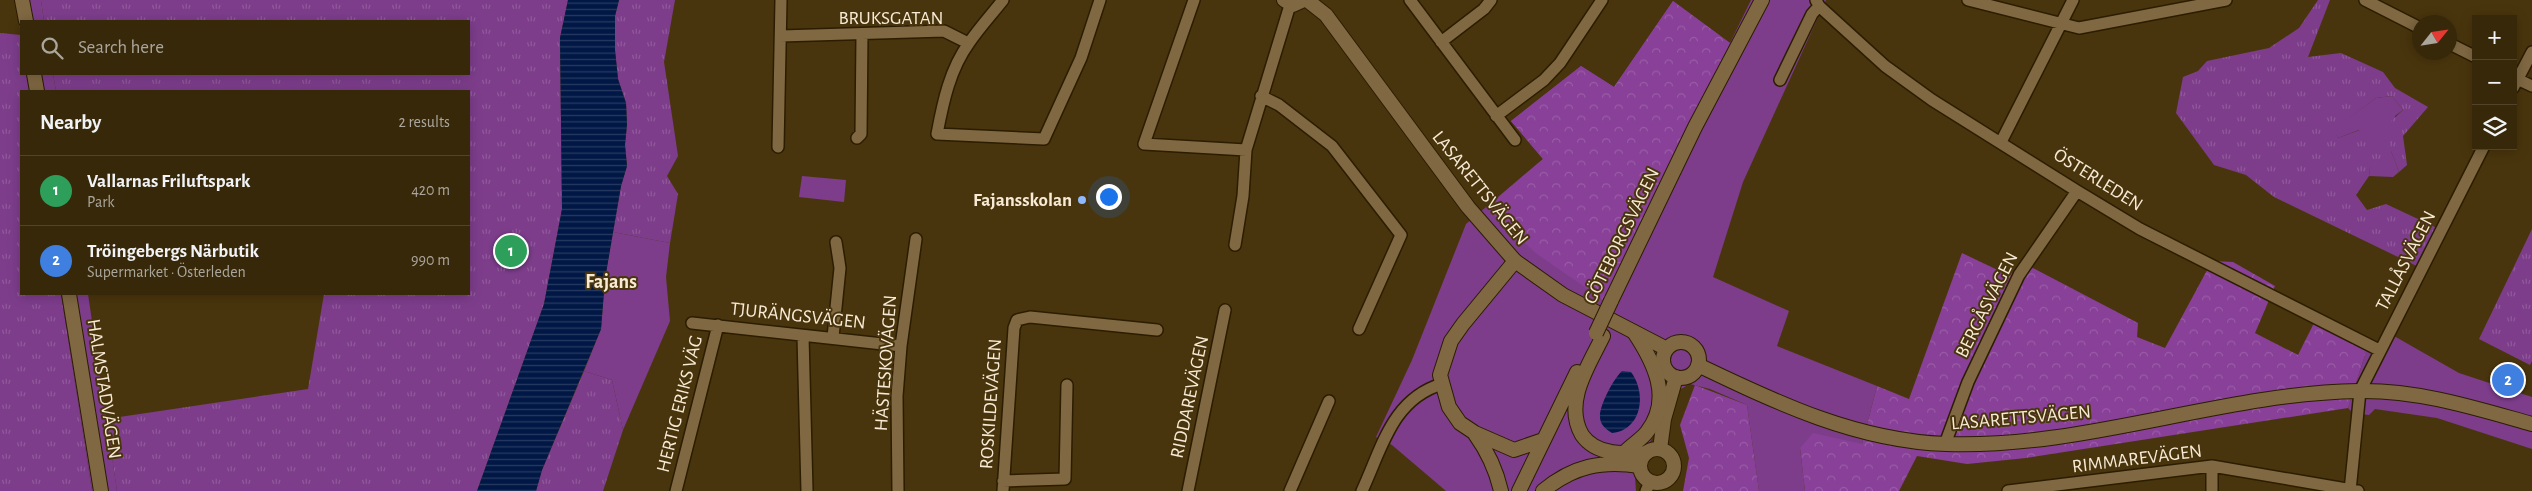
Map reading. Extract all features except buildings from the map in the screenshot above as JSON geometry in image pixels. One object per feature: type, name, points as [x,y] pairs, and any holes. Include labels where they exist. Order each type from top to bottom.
[{"type":"street","points":[[22,0],[26,20]]},
{"type":"street","points":[[778,147],[781,0]]},
{"type":"street","points":[[1003,0],[968,43],[955,68],[943,102],[938,134],[1044,139],[1081,58],[1100,0]]},
{"type":"street","points":[[1194,0],[1144,144],[1246,150]]},
{"type":"street","name":"LASARETTSVÄGEN","points":[[1287,2],[1298,5],[1305,0],[1326,16],[1468,207],[1515,261],[1563,295],[1668,349]]},
{"type":"street","points":[[1410,0],[1515,140]]},
{"type":"street","points":[[1441,42],[1484,9],[1491,0]]},
{"type":"street","points":[[1496,116],[1544,80],[1560,63],[1602,0]]},
{"type":"street","name":"GÖTEBORGSVÄGEN","points":[[1520,491],[1543,440],[1599,335],[1625,273],[1696,127],[1762,0]]},
{"type":"street","points":[[1968,0],[2061,22],[2078,28],[2226,0]]},
{"type":"street","points":[[2001,142],[2073,0]]},
{"type":"street","points":[[2365,0],[2412,24]]},
{"type":"street","points":[[1235,245],[1243,196],[1246,150],[1287,2]]},
{"type":"street","points":[[1780,80],[1817,3]]},
{"type":"street","name":"ÖSTERLEDEN","points":[[1817,3],[1885,66],[1932,100],[2077,191],[2140,229],[2379,350]]},
{"type":"street","name":"BRUKSGATAN","points":[[781,36],[944,31],[968,43]]},
{"type":"street","points":[[857,138],[861,134],[862,34]]},
{"type":"street","points":[[2457,48],[2472,55]]},
{"type":"street","points":[[2517,78],[2532,52]]},
{"type":"street","points":[[34,75],[37,90]]},
{"type":"street","points":[[2517,82],[2532,86]]},
{"type":"street","points":[[1261,96],[1279,105],[1332,146],[1401,235],[1359,329]]},
{"type":"street","name":"TALLÅSVÄGEN","points":[[2353,490],[2360,391],[2379,350],[2482,150]]},
{"type":"street","name":"BERGÅSVÄGEN","points":[[1946,444],[1965,389],[2019,275],[2077,191]]},
{"type":"street","name":"HÄSTESKOVÄGEN","points":[[898,491],[897,396],[901,346],[916,239]]},
{"type":"street","points":[[833,337],[840,268],[836,242]]},
{"type":"street","points":[[1515,261],[1463,324],[1452,341],[1440,375],[1452,413],[1460,422],[1475,433],[1514,450],[1531,446],[1543,440]]},
{"type":"street","name":"HALMSTADVÄGEN","points":[[69,295],[101,491]]},
{"type":"street","name":"RIDDAREVÄGEN","points":[[1188,491],[1225,310]]},
{"type":"street","name":"ROSKILDEVÄGEN","points":[[1003,486],[1014,328],[1017,320],[1030,317],[1157,330]]},
{"type":"street","name":"TJURÄNGSVÄGEN","points":[[692,323],[803,336],[833,337],[901,346]]},
{"type":"street","name":"HERTIG ERIKS VÄG","points":[[676,491],[718,326]]},
{"type":"street","points":[[1624,453],[1646,434],[1654,422],[1658,404],[1656,371],[1649,355],[1634,332]]},
{"type":"street","points":[[1599,335],[1578,392],[1575,404],[1576,418],[1583,436],[1594,447],[1604,451],[1636,455],[1643,460]]},
{"type":"street","points":[[803,336],[807,491]]},
{"type":"street","points":[[1677,343],[1690,345],[1697,354],[1698,365],[1689,376],[1676,377],[1669,373],[1665,367],[1664,357],[1668,349],[1677,343]]},
{"type":"street","name":"LASARETTSVÄGEN","points":[[1698,365],[1828,422],[1889,438],[1946,444],[2021,440],[2282,398],[2360,391]]},
{"type":"street","points":[[1660,450],[1664,419],[1676,377]]},
{"type":"street","points":[[1362,491],[1390,429],[1406,404],[1422,392],[1442,384]]},
{"type":"street","points":[[1003,486],[1066,479],[1067,385]]},
{"type":"street","points":[[2360,391],[2436,398],[2532,424]]},
{"type":"street","points":[[1290,491],[1329,401]]},
{"type":"street","points":[[1475,433],[1497,472],[1501,491]]},
{"type":"street","points":[[1543,491],[1565,475],[1583,467],[1602,463],[1643,460],[1655,449],[1672,458],[1673,473],[1663,482],[1648,486],[1643,475],[1643,460]]},
{"type":"street","points":[[2212,466],[2212,491]]},
{"type":"street","name":"RIMMAREVÄGEN","points":[[2008,491],[2075,488],[2212,466],[2353,490]]},
{"type":"green space","points":[[16,0],[41,0],[44,20],[20,20],[20,28]]},
{"type":"green space","points":[[41,0],[568,0],[560,38],[562,209],[544,304],[477,491],[117,491],[106,419],[308,389],[324,295],[470,295],[470,90],[56,90],[53,75],[470,75],[470,20],[44,20]]},
{"type":"green space","points":[[619,0],[675,0],[664,62],[678,156],[667,176],[678,194],[670,243],[613,232],[621,186],[627,166],[625,145],[626,103],[618,79],[615,50],[615,16]]},
{"type":"green space","points":[[1751,0],[1826,0],[1743,182],[1713,277],[1789,311],[1777,346],[1877,386],[1862,444],[1800,448],[1805,491],[1759,491],[1747,405],[1710,389],[1690,384],[1679,390],[1650,442],[1634,463],[1636,491],[1446,491],[1392,445],[1376,437],[1412,360],[1466,224],[1543,159],[1511,121],[1581,66],[1614,87],[1673,1],[1730,43]]},
{"type":"green space","points":[[2318,0],[2330,0],[2308,57],[2341,53],[2383,72],[2395,88],[2428,107],[2403,136],[2407,165],[2399,172],[2391,151],[2388,124],[2403,110],[2392,96],[2376,98],[2334,129],[2338,138],[2368,127],[2372,141],[2381,149],[2381,161],[2377,166],[2370,168],[2369,176],[2356,195],[2367,210],[2386,204],[2435,227],[2445,235],[2427,271],[2274,197],[2246,175],[2214,165],[2176,113],[2183,77],[2198,71],[2207,61],[2269,48],[2299,28]]},
{"type":"green space","points":[[1673,1],[1730,43],[1605,301],[1537,254],[1486,208],[1543,159],[1511,121],[1581,66],[1614,87]]},
{"type":"green space","points":[[0,33],[20,35],[20,75],[27,75],[30,90],[20,90],[20,295],[61,295],[92,491],[0,491]]},
{"type":"green space","points":[[27,75],[53,75],[56,90],[30,90]]},
{"type":"green space","points":[[2392,96],[2403,110],[2395,116],[2391,151],[2399,172],[2393,177],[2369,176],[2370,168],[2381,161],[2381,150],[2359,130],[2338,138],[2333,129],[2376,98]]},
{"type":"green space","points":[[802,176],[846,180],[844,202],[799,197]]},
{"type":"green space","points":[[2532,229],[2532,361],[2530,365],[2479,339]]},
{"type":"green space","points":[[613,232],[670,243],[666,277],[670,321],[623,430],[612,380],[584,371],[601,329],[605,279]]},
{"type":"green space","points":[[1962,253],[2006,274],[2033,268],[2138,323],[2137,337],[2165,348],[2212,261],[2233,262],[2275,286],[2255,333],[2298,355],[2314,323],[2367,349],[2348,408],[2026,458],[1967,464],[1917,456],[1899,491],[1805,491],[1800,448],[1813,433],[1862,444],[1877,386],[1909,399]]},
{"type":"green space","points":[[61,295],[88,295],[117,491],[92,491]]},
{"type":"green space","points":[[2394,336],[2459,373],[2532,397],[2532,449],[2437,418],[2375,409],[2369,415],[2353,413],[2348,408],[2367,349]]},
{"type":"green space","points":[[584,371],[612,380],[623,430],[603,491],[536,491],[542,470]]},
{"type":"green space","points":[[1695,385],[1747,405],[1759,491],[1683,491],[1689,458],[1680,425]]},
{"type":"water","points":[[568,0],[619,0],[615,16],[615,50],[618,79],[626,103],[625,145],[627,166],[621,186],[605,279],[601,329],[542,470],[536,491],[477,491],[544,304],[562,209],[560,38]]},
{"type":"water","points":[[1622,371],[1631,372],[1636,381],[1639,390],[1639,409],[1630,425],[1612,433],[1602,425],[1600,412],[1608,392]]},
{"type":"place","name":"Fajansskolan","points":[[1082,200]]},
{"type":"place","name":"Vallarnas Friluftspark","points":[[511,251]]},
{"type":"place","name":"Tröingebergs Närbutik","points":[[2508,380]]},
{"type":"district","name":"Fajans","points":[[611,282]]}]
